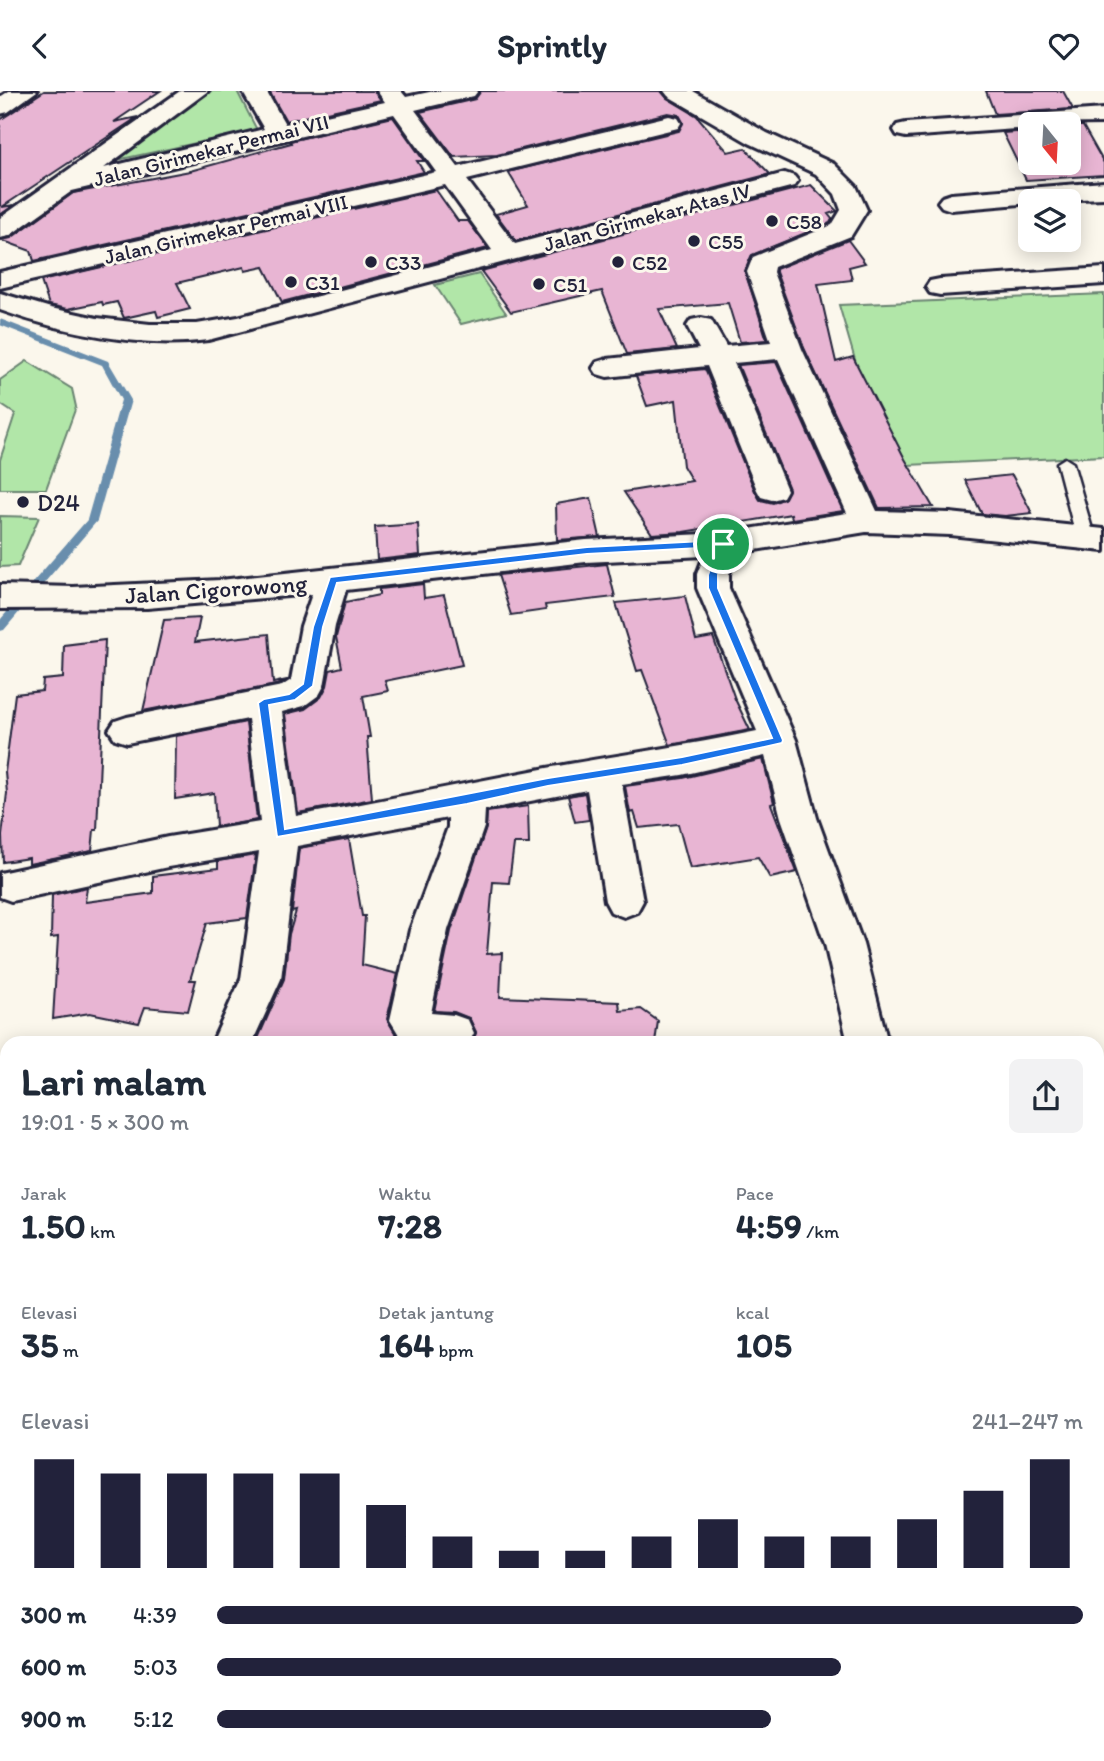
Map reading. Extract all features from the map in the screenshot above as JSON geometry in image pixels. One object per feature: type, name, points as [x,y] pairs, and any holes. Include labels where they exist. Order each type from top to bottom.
[{"type":"street","points":[[0,107],[25,91]]},
{"type":"street","points":[[0,230],[196,91]]},
{"type":"street","points":[[254,91],[278,133]]},
{"type":"street","name":"Jalan Girimekar Permai VII","points":[[61,186],[278,133],[395,98],[466,91]]},
{"type":"street","points":[[676,91],[758,138],[825,169],[847,191],[855,210],[842,230],[762,263],[760,272],[788,349],[866,521]]},
{"type":"street","points":[[395,98],[508,253]]},
{"type":"street","points":[[906,130],[1104,116]]},
{"type":"street","name":"Jalan Girimekar Permai VIII","points":[[0,280],[453,176],[669,123]]},
{"type":"street","name":"Jalan Girimekar Atas IV","points":[[0,302],[19,309],[87,324],[197,333],[240,325],[785,181]]},
{"type":"street","points":[[951,202],[1104,190]]},
{"type":"street","points":[[940,287],[1104,276]]},
{"type":"street","points":[[701,325],[717,356],[772,490]]},
{"type":"street","points":[[607,368],[788,349]]},
{"type":"street","name":"Jalan Cigorowong","points":[[0,597],[51,600],[218,591],[587,551],[723,544],[866,521],[950,524],[1095,538]]},
{"type":"street","points":[[723,544],[713,575],[713,588],[778,740],[799,818],[844,944],[865,1036]]},
{"type":"street","points":[[127,730],[292,697],[307,686],[318,627],[333,580]]},
{"type":"street","points":[[235,1036],[261,979],[281,834],[264,703]]},
{"type":"street","points":[[11,885],[168,852],[281,834],[602,773],[682,761],[778,740]]},
{"type":"street","points":[[602,773],[624,901]]},
{"type":"street","points":[[454,1033],[417,1030],[410,1020],[429,930],[467,827],[467,800]]},
{"type":"lane","points":[[1065,463],[1095,538]]},
{"type":"green space","points":[[210,91],[237,91],[257,130],[117,160]]},
{"type":"green space","points":[[479,274],[506,313],[461,324],[435,285]]},
{"type":"green space","points":[[1104,294],[1104,456],[886,466],[839,305]]},
{"type":"green space","points":[[27,361],[72,389],[76,407],[46,489],[0,489],[0,460],[15,414],[0,404],[0,380]]},
{"type":"green space","points":[[0,516],[39,517],[18,566],[0,567]]},
{"type":"building","points":[[44,91],[160,91],[114,122],[138,117],[2,207],[14,205],[0,215],[0,120]]},
{"type":"building","points":[[269,91],[374,91],[381,100],[286,121]]},
{"type":"building","points":[[481,91],[661,91],[667,98],[697,116],[728,152],[745,148],[770,174],[516,241],[496,214],[528,205],[508,172],[679,131],[683,122],[679,115],[668,113],[497,155],[454,157],[420,112],[475,99]]},
{"type":"building","points":[[986,91],[1063,91],[1073,109],[1018,112],[995,114]]},
{"type":"building","points":[[393,117],[424,161],[417,161],[424,172],[34,261],[31,251],[1,240],[11,238],[73,193],[190,171],[291,143],[290,141]]},
{"type":"building","points":[[1082,126],[1104,163],[1104,175],[1026,180],[1024,175],[1082,175]]},
{"type":"building","points":[[1018,132],[1018,164],[1003,133]]},
{"type":"building","points":[[811,185],[837,211],[828,214],[832,219],[830,223],[752,255],[745,271],[767,340],[740,342],[728,303],[659,309],[677,349],[627,354],[602,291],[511,312],[481,271]]},
{"type":"building","points":[[436,190],[458,221],[468,221],[488,248],[282,302],[264,267],[245,271],[244,267],[177,283],[190,309],[158,317],[156,311],[124,318],[117,302],[103,305],[102,302],[68,309],[49,305],[41,281]]},
{"type":"building","points":[[848,240],[865,263],[849,267],[852,280],[818,284],[836,362],[853,357],[905,459],[933,507],[879,508],[804,348],[776,272],[776,269]]},
{"type":"building","points":[[776,362],[843,511],[792,519],[791,514],[683,532],[652,534],[624,492],[692,481],[683,466],[676,400],[647,406],[636,376],[705,369],[755,491],[760,500],[773,503],[785,498],[789,489],[738,365]]},
{"type":"building","points":[[1012,475],[1032,513],[1005,516],[982,514],[965,480]]},
{"type":"building","points":[[591,498],[600,537],[557,540],[556,504]]},
{"type":"building","points":[[418,524],[420,555],[377,560],[375,527]]},
{"type":"building","points":[[607,564],[615,597],[545,605],[546,610],[511,615],[498,575]]},
{"type":"building","points":[[423,584],[424,598],[444,595],[462,665],[385,681],[388,691],[363,696],[370,737],[367,737],[372,799],[298,813],[285,714],[305,709],[321,697],[327,686],[330,670],[342,667],[336,637],[345,602],[379,595],[379,589]]},
{"type":"building","points":[[685,596],[696,640],[713,637],[735,699],[750,730],[670,745],[642,670],[637,671],[616,603]]},
{"type":"building","points":[[200,618],[195,642],[269,634],[273,683],[287,680],[281,684],[143,711],[164,620]]},
{"type":"building","points":[[105,640],[97,830],[94,830],[92,851],[29,864],[29,858],[3,862],[2,836],[7,793],[5,772],[15,694],[42,691],[43,680],[63,678],[64,645]]},
{"type":"building","points":[[246,722],[257,820],[216,827],[214,793],[175,799],[176,736]]},
{"type":"building","points":[[763,759],[774,803],[771,804],[797,872],[770,878],[758,857],[690,868],[678,824],[639,828],[634,812],[630,813],[625,786],[683,778]]},
{"type":"building","points":[[585,793],[589,820],[575,822],[568,796]]},
{"type":"building","points":[[528,806],[529,844],[514,844],[509,883],[493,882],[487,954],[502,953],[500,997],[619,1002],[620,1011],[641,1009],[658,1021],[656,1036],[475,1036],[476,1032],[469,1018],[454,1012],[434,1011],[451,931],[486,828],[487,812]]},
{"type":"building","points":[[349,839],[362,916],[365,916],[362,965],[398,974],[387,1019],[397,1036],[259,1036],[284,979],[289,934],[296,911],[292,912],[299,848]]},
{"type":"building","points":[[256,855],[247,918],[207,923],[190,980],[196,980],[188,1011],[145,1007],[139,1023],[90,1013],[53,1019],[58,937],[51,938],[52,895],[87,887],[85,902],[153,893],[153,876],[218,868],[218,861]]},
{"type":"waterway","points":[[0,322],[105,363],[126,400],[92,521],[0,627]]},
{"type":"place","name":"C58","points":[[772,221]]},
{"type":"place","name":"C55","points":[[694,241]]},
{"type":"place","name":"C33","points":[[371,262]]},
{"type":"place","name":"C52","points":[[618,262]]},
{"type":"place","name":"C31","points":[[291,282]]},
{"type":"place","name":"C51","points":[[539,284]]},
{"type":"place","name":"D24","points":[[23,502]]},
{"type":"route","points":[[723,544],[713,575],[713,588],[778,740],[682,761],[548,782],[467,800],[281,834],[264,703],[292,697],[307,686],[318,627],[333,580],[587,551],[723,544]]}]
